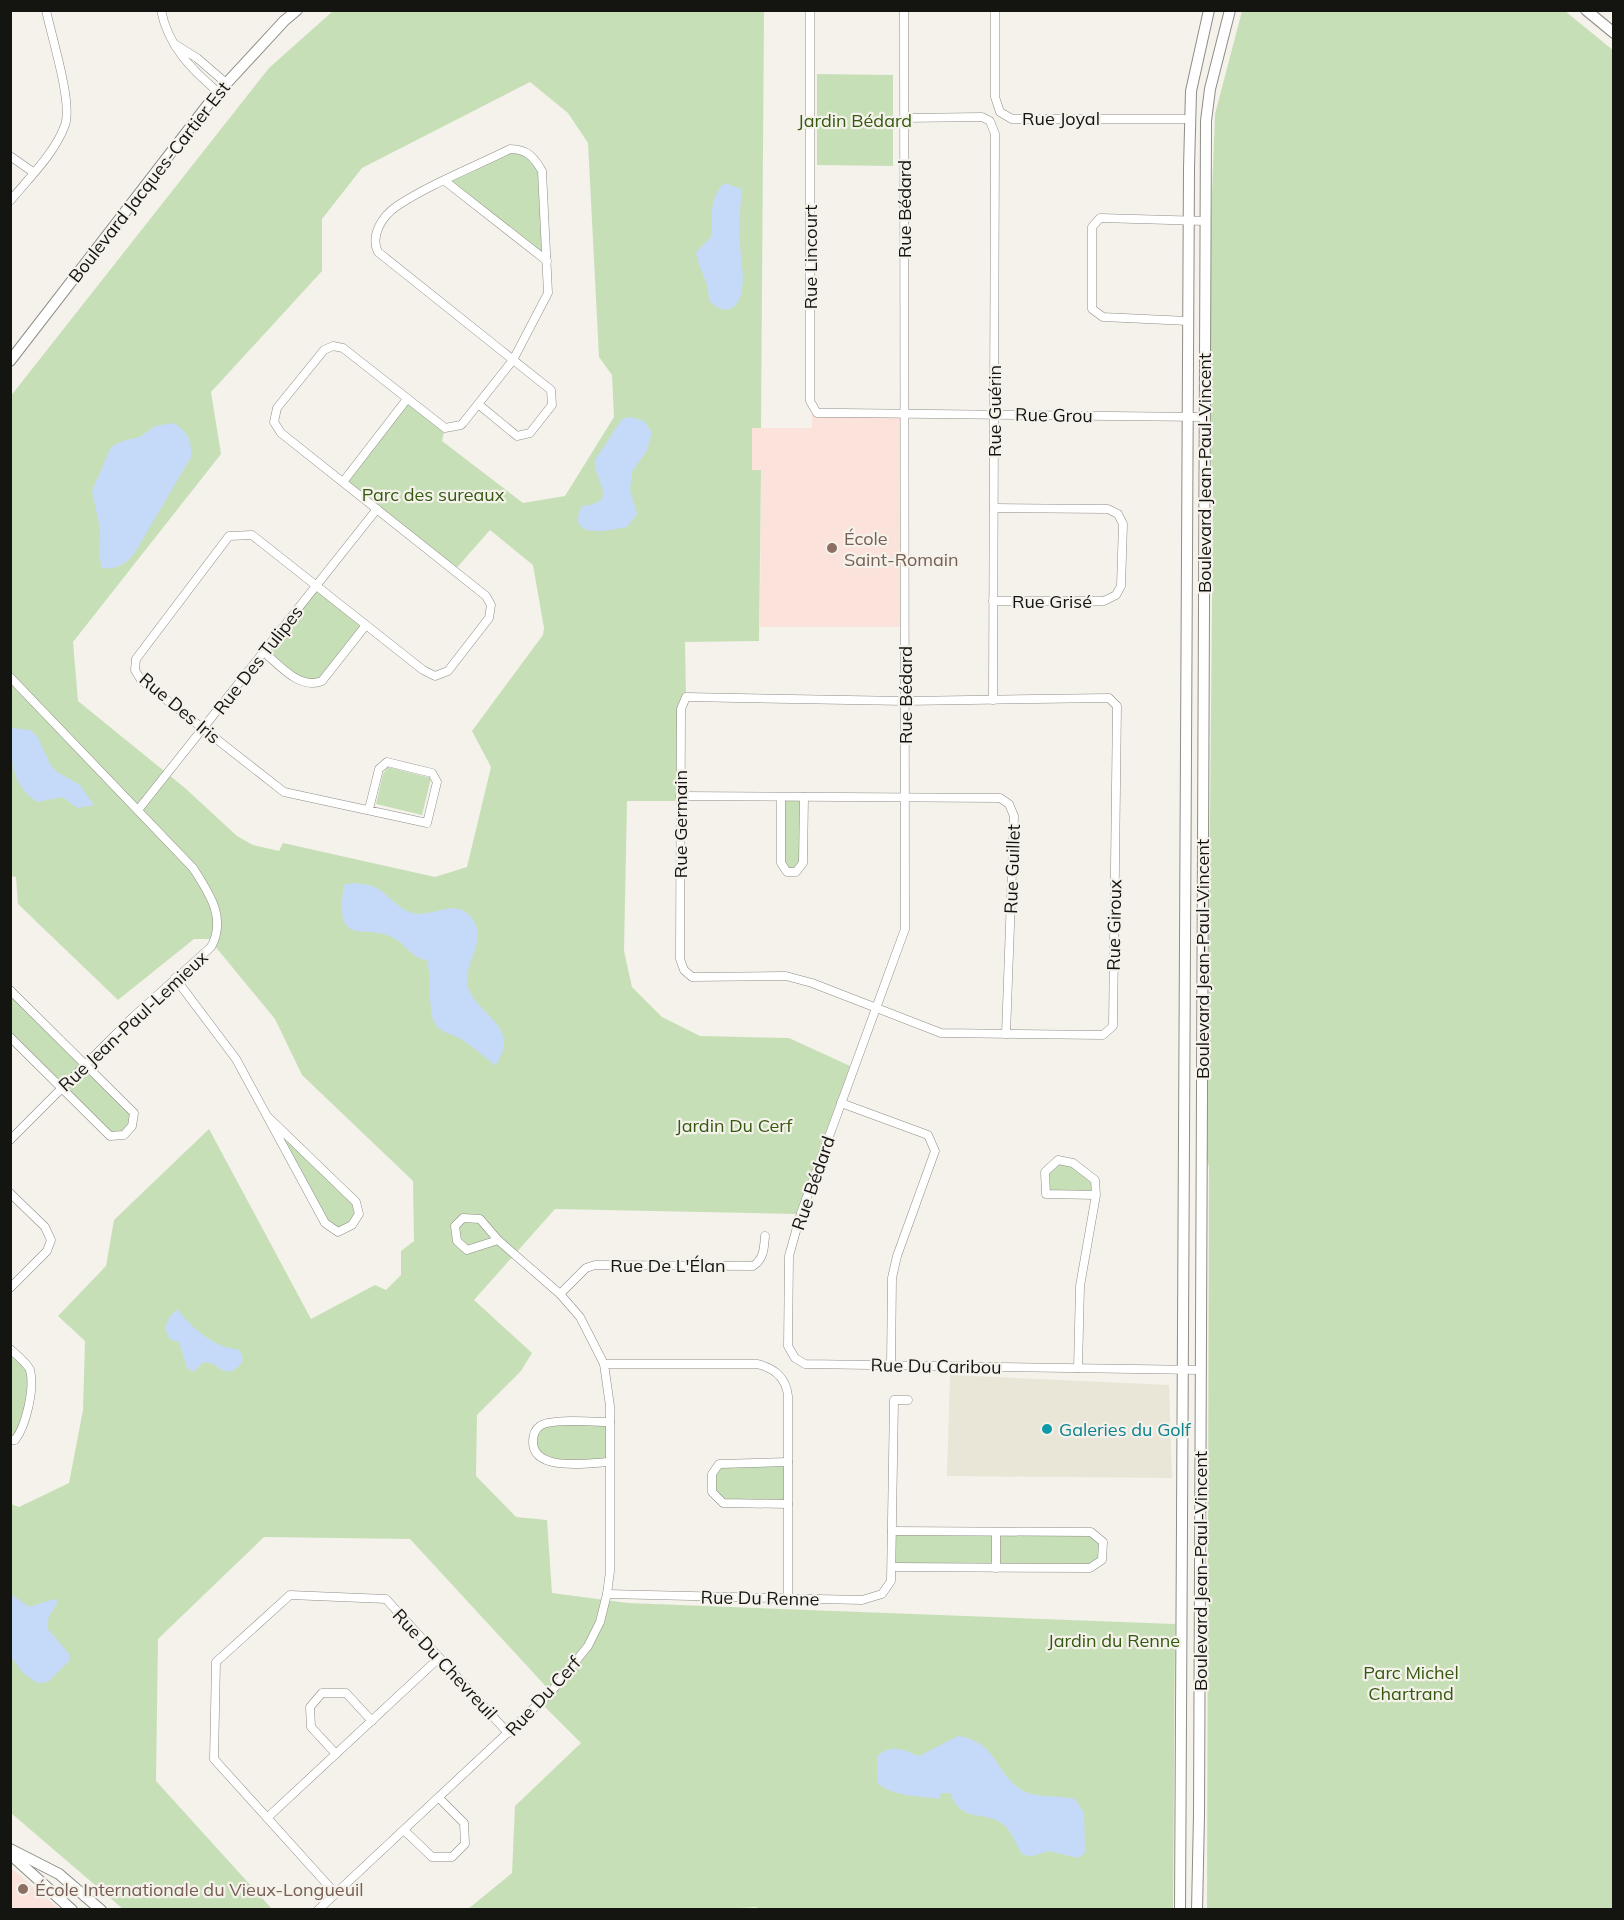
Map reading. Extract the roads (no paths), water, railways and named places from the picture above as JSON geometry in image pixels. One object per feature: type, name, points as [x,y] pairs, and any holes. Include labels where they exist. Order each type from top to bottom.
[{"type":"street","points":[[10,201],[59,139],[67,122],[67,102],[46,10]]},
{"type":"street","points":[[161,10],[164,27],[183,60],[218,92]]},
{"type":"street","name":"Boulevard Jacques-Cartier Est","points":[[10,361],[218,92],[297,10]]},
{"type":"street","name":"Rue Lincourt","points":[[810,10],[810,401],[817,413],[904,413]]},
{"type":"street","name":"Rue Bédard","points":[[795,1358],[788,1346],[789,1256],[801,1213],[905,929],[904,10]]},
{"type":"street","name":"Rue Joyal","points":[[995,10],[995,97],[1000,112],[1012,119],[1190,119]]},
{"type":"street","name":"Boulevard Jean-Paul-Vincent","points":[[1180,1910],[1181,1369],[1190,119],[1191,91],[1209,10]]},
{"type":"street","name":"Boulevard Jean-Paul-Vincent","points":[[1197,1910],[1202,1370],[1206,121],[1210,89],[1230,10]]},
{"type":"street","points":[[1586,10],[1614,33]]},
{"type":"street","points":[[172,43],[197,58],[226,83]]},
{"type":"street","name":"Rue Guérin","points":[[904,118],[982,117],[990,122],[995,134],[993,700]]},
{"type":"street","points":[[317,586],[423,670],[435,676],[448,671],[489,618],[491,605],[486,596],[280,433],[274,422],[277,408],[324,350],[333,346],[342,348],[445,428],[461,424],[513,360],[548,293],[542,171],[535,159],[523,149],[510,148],[395,207],[375,233],[373,243],[378,252],[513,360],[551,390],[552,405],[530,433],[517,436],[478,404]]},
{"type":"street","points":[[10,156],[33,172]]},
{"type":"street","points":[[445,181],[547,261]]},
{"type":"street","points":[[1188,321],[1103,317],[1092,309],[1092,227],[1100,219],[1205,221]]},
{"type":"street","points":[[343,482],[407,399]]},
{"type":"street","name":"Rue Grou","points":[[904,413],[1204,417]]},
{"type":"street","name":"Rue Grisé","points":[[993,601],[1104,601],[1116,596],[1122,586],[1123,524],[1118,514],[1108,509],[994,508]]},
{"type":"street","name":"Rue Des Tulipes","points":[[138,810],[377,510]]},
{"type":"street","name":"Rue Des Iris","points":[[317,586],[252,535],[229,536],[136,658],[135,670],[141,680],[284,792],[427,823],[437,782],[432,773],[387,762],[379,770],[369,809]]},
{"type":"street","points":[[264,652],[304,684],[313,685],[322,681],[366,625]]},
{"type":"street","name":"Rue Jean-Paul-Lemieux","points":[[10,677],[193,868],[211,898],[219,918],[218,935],[211,947],[175,978],[10,1140]]},
{"type":"street","name":"Rue Germain","points":[[876,1009],[812,983],[786,976],[692,977],[684,970],[680,959],[681,709],[686,698],[905,701]]},
{"type":"street","name":"Rue Giroux","points":[[876,1009],[941,1033],[1103,1035],[1113,1026],[1117,706],[1109,698],[993,700]]},
{"type":"street","points":[[905,701],[993,700]]},
{"type":"street","name":"Rue Guillet","points":[[680,796],[1000,798],[1009,804],[1014,816],[1006,1034]]},
{"type":"street","points":[[781,797],[781,863],[787,872],[796,872],[804,863],[804,797]]},
{"type":"street","points":[[175,978],[236,1059],[325,1223],[338,1232],[352,1225],[359,1214],[356,1202],[268,1117]]},
{"type":"street","points":[[10,990],[134,1113],[132,1126],[124,1135],[110,1136],[10,1037]]},
{"type":"street","points":[[841,1103],[928,1135],[935,1151],[897,1256],[892,1278],[891,1365]]},
{"type":"street","points":[[1078,1368],[1080,1286],[1096,1195],[1095,1180],[1073,1163],[1058,1160],[1045,1172],[1046,1194],[1096,1195]]},
{"type":"street","points":[[10,1192],[45,1227],[51,1240],[46,1251],[10,1288]]},
{"type":"street","name":"Rue Du Cerf","points":[[318,1910],[508,1733],[576,1665],[600,1622],[610,1571],[610,1422],[604,1364],[580,1317],[560,1294],[498,1240],[485,1223],[475,1216],[464,1218],[455,1226],[457,1241],[467,1250],[498,1240]]},
{"type":"street","name":"Rue De L'Élan","points":[[560,1294],[586,1268],[596,1265],[753,1266],[762,1256],[765,1236]]},
{"type":"street","points":[[10,1440],[15,1440],[24,1428],[32,1380],[29,1368],[11,1350]]},
{"type":"street","name":"Rue Du Caribou","points":[[795,1358],[806,1364],[1202,1370]]},
{"type":"street","points":[[604,1364],[758,1364],[769,1367],[779,1374],[787,1385],[788,1396],[788,1598]]},
{"type":"street","name":"Rue Du Renne","points":[[607,1594],[875,1598],[891,1581],[894,1400],[908,1400]]},
{"type":"street","points":[[609,1462],[549,1463],[539,1459],[533,1449],[533,1435],[540,1425],[550,1423],[610,1422]]},
{"type":"street","points":[[788,1462],[718,1464],[712,1474],[712,1492],[723,1503],[788,1504]]},
{"type":"street","points":[[892,1531],[1091,1532],[1103,1542],[1102,1560],[1090,1568],[892,1568]]},
{"type":"street","points":[[996,1532],[996,1568]]},
{"type":"street","name":"Rue Du Chevreuil","points":[[335,1893],[214,1759],[216,1662],[290,1594],[386,1599],[508,1733]]},
{"type":"street","points":[[267,1818],[440,1658]]},
{"type":"street","points":[[336,1754],[311,1727],[310,1707],[322,1693],[346,1693],[372,1721]]},
{"type":"street","points":[[404,1830],[432,1857],[452,1857],[465,1844],[464,1822],[439,1798]]},
{"type":"street","points":[[10,1851],[72,1910]]},
{"type":"street","points":[[10,1851],[60,1874],[101,1910]]},
{"type":"water","points":[[724,183],[742,189],[739,231],[743,274],[741,296],[729,309],[718,308],[709,301],[696,252],[712,236],[714,201]]},
{"type":"water","points":[[630,417],[644,421],[652,432],[647,450],[632,472],[630,490],[637,514],[627,527],[601,531],[584,529],[579,524],[578,517],[582,506],[594,504],[603,495],[595,460],[622,419]]},
{"type":"water","points":[[174,423],[188,437],[191,457],[134,554],[120,565],[102,568],[99,556],[100,529],[92,491],[111,447],[140,437],[155,426]]},
{"type":"water","points":[[11,728],[30,730],[37,736],[50,764],[57,772],[80,785],[94,805],[78,808],[62,797],[38,802],[29,796],[17,780],[14,770]]},
{"type":"water","points":[[353,883],[375,887],[402,908],[413,913],[428,913],[450,908],[464,911],[470,916],[475,924],[477,939],[468,969],[468,987],[472,996],[503,1035],[504,1047],[496,1066],[463,1040],[443,1031],[435,1024],[431,1011],[427,960],[418,957],[397,940],[348,927],[343,919],[344,885]]},
{"type":"water","points":[[177,1309],[205,1336],[221,1345],[240,1350],[243,1360],[240,1365],[230,1371],[204,1362],[193,1372],[187,1368],[179,1342],[169,1339],[165,1328],[169,1318]]},
{"type":"water","points":[[11,1594],[29,1607],[54,1599],[58,1602],[49,1616],[47,1628],[69,1654],[69,1661],[48,1682],[37,1683],[23,1673],[11,1657]]},
{"type":"water","points":[[958,1736],[979,1743],[992,1755],[1008,1778],[1022,1790],[1036,1795],[1075,1799],[1084,1813],[1085,1853],[1078,1858],[1049,1851],[1033,1856],[1023,1855],[1011,1833],[999,1821],[961,1810],[950,1793],[941,1793],[940,1799],[916,1796],[891,1791],[877,1783],[877,1756],[882,1752],[898,1749],[919,1756]]},
{"type":"place","name":"École Saint-Romain","points":[[832,548]]},
{"type":"place","name":"Galeries du Golf","points":[[1047,1429]]},
{"type":"place","name":"École Internationale du Vieux-Longueuil","points":[[23,1889]]},
{"type":"park label","name":"Jardin Bédard","points":[[855,120]]},
{"type":"park label","name":"Parc des sureaux","points":[[433,494]]},
{"type":"park label","name":"Jardin Du Cerf","points":[[734,1125]]},
{"type":"park label","name":"Jardin du Renne","points":[[1114,1640]]},
{"type":"park label","name":"Parc Michel Chartrand","points":[[1411,1682]]}]
